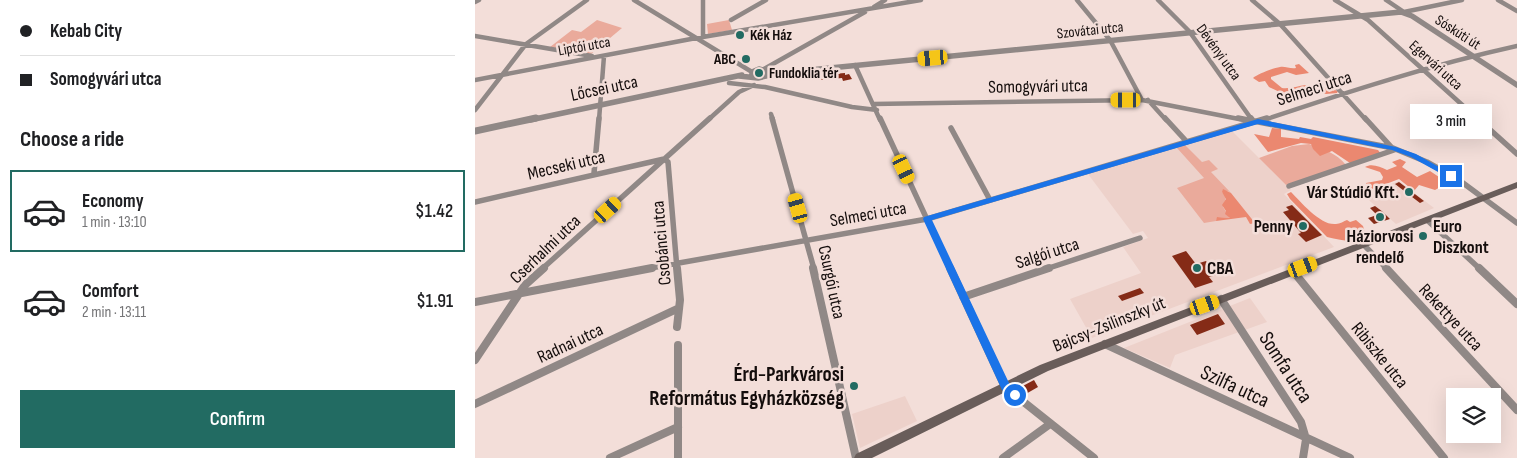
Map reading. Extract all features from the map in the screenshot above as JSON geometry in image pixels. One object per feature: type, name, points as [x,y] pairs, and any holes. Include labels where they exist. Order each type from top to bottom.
[{"type":"main road","name":"Bajcsy-Zsilinszky út","points":[[861,458],[1044,368],[1517,185]]},
{"type":"street","points":[[475,2],[479,0]]},
{"type":"street","points":[[475,110],[525,44],[587,0]]},
{"type":"street","points":[[634,0],[752,72],[757,78],[870,9],[876,2],[885,0]]},
{"type":"street","points":[[703,0],[703,37]]},
{"type":"street","points":[[754,0],[755,7]]},
{"type":"street","points":[[731,20],[764,1],[775,0]]},
{"type":"street","name":"Liptói utca","points":[[478,79],[697,38],[921,0]]},
{"type":"street","points":[[1077,0],[1110,40],[1145,100],[1187,142]]},
{"type":"street","name":"Dévényi utca","points":[[1157,0],[1191,32],[1255,122]]},
{"type":"street","points":[[1252,0],[1280,24],[1393,148],[1393,152],[1289,186]]},
{"type":"street","name":"Egervári utca","points":[[1335,0],[1361,15],[1517,154]]},
{"type":"street","name":"Sóskúti út","points":[[1387,0],[1517,84]]},
{"type":"street","points":[[1404,12],[1446,1],[1462,0]]},
{"type":"street","points":[[1498,0],[1517,11]]},
{"type":"street","name":"Szovátai utca","points":[[766,71],[779,73],[1404,12]]},
{"type":"street","points":[[475,36],[596,57]]},
{"type":"street","name":"Selmeci utca","points":[[475,302],[520,292],[927,219],[1473,56],[1517,46]]},
{"type":"street","points":[[594,173],[604,56]]},
{"type":"street","points":[[855,65],[1005,387],[1094,458]]},
{"type":"street","name":"Lőcsei utca","points":[[475,131],[601,104],[728,80],[752,72]]},
{"type":"street","points":[[478,79],[494,84]]},
{"type":"street","points":[[728,80],[821,98],[852,107],[877,110]]},
{"type":"street","points":[[728,80],[739,92]]},
{"type":"street","name":"Cserhalmi utca","points":[[475,360],[525,285],[734,96],[754,85]]},
{"type":"street","name":"Somogyvári utca","points":[[873,104],[1145,100],[1393,148],[1427,162],[1486,197]]},
{"type":"street","name":"Csurgói utca","points":[[771,114],[807,240],[856,458]]},
{"type":"street","points":[[951,128],[990,200]]},
{"type":"street","name":"Mecseki utca","points":[[475,202],[594,173],[664,159]]},
{"type":"street","name":"Csobánci utca","points":[[664,159],[668,162],[681,300],[677,327]]},
{"type":"street","points":[[1486,197],[1517,223]]},
{"type":"street","points":[[1427,220],[1517,304]]},
{"type":"street","name":"Salgói utca","points":[[963,296],[1140,238]]},
{"type":"street","name":"Rekettye utca","points":[[1364,245],[1517,410]]},
{"type":"street","name":"Ribiszke utca","points":[[1293,271],[1444,458]]},
{"type":"street","name":"Somfa utca","points":[[1221,299],[1301,422],[1307,439]]},
{"type":"street","name":"Radnai utca","points":[[475,404],[679,308]]},
{"type":"street","name":"Szilfa utca","points":[[1105,344],[1350,458]]},
{"type":"street","points":[[678,345],[678,458]]},
{"type":"street","points":[[1003,458],[1050,424]]},
{"type":"street","points":[[610,458],[678,427]]},
{"type":"street","points":[[1303,458],[1307,439]]},
{"type":"shaded area","points":[[597,20],[622,28],[591,54],[550,47],[572,30],[581,32]]},
{"type":"shaded area","points":[[729,20],[732,30],[708,34],[707,24]]},
{"type":"shaded area","points":[[1299,64],[1309,73],[1296,75],[1287,72],[1271,77],[1271,79],[1282,88],[1309,85],[1335,90],[1338,91],[1337,93],[1326,94],[1311,90],[1284,94],[1269,87],[1265,81],[1259,82],[1253,78],[1282,67],[1296,68],[1295,65]]},
{"type":"shaded area","points":[[1272,128],[1281,129],[1281,137],[1311,139],[1313,137],[1378,150],[1381,154],[1350,163],[1332,151],[1320,156],[1311,144],[1301,143],[1268,152],[1254,134],[1269,137]]},
{"type":"shaded area","points":[[1232,131],[1291,190],[1284,194],[1334,247],[1092,338],[1070,299],[1141,273],[1123,247],[1148,238],[1143,231],[1133,234],[1088,174]]},
{"type":"shaded area","points":[[1309,144],[1334,154],[1346,165],[1286,185],[1259,158],[1292,146]]},
{"type":"shaded area","points":[[1185,145],[1202,162],[1209,160],[1218,169],[1211,172],[1231,193],[1228,191],[1222,192],[1226,197],[1223,207],[1230,218],[1218,217],[1216,221],[1204,223],[1177,188],[1204,178],[1177,148]]},
{"type":"shaded area","points":[[1400,159],[1406,162],[1402,167],[1417,177],[1430,171],[1439,177],[1442,186],[1435,190],[1419,185],[1414,191],[1399,179],[1373,189],[1368,187],[1366,183],[1382,180],[1383,177],[1380,172],[1365,167],[1373,165],[1387,170],[1397,166],[1392,162]]},
{"type":"shaded area","points":[[1399,181],[1434,208],[1396,224],[1363,195]]},
{"type":"shaded area","points":[[1223,189],[1231,193],[1255,223],[1250,224],[1246,217],[1216,221],[1217,217],[1230,218],[1225,214],[1226,211],[1222,205],[1226,199],[1222,192]]},
{"type":"shaded area","points":[[1291,192],[1312,213],[1324,221],[1336,224],[1347,220],[1350,222],[1356,220],[1363,226],[1365,233],[1357,238],[1358,241],[1346,241],[1327,237],[1290,199],[1287,194]]},
{"type":"shaded area","points":[[1250,298],[1267,322],[1175,355],[1170,368],[1124,348]]},
{"type":"shaded area","points":[[905,396],[917,421],[860,448],[852,414]]},
{"type":"building","points":[[845,73],[845,75],[849,74],[852,79],[843,81],[842,78],[819,80],[819,75]]},
{"type":"building","name":"Vár Stúdió Kft.","points":[[1399,182],[1424,201],[1420,203],[1395,184]]},
{"type":"building","name":"Penny","points":[[1292,205],[1322,235],[1306,242],[1298,234],[1301,233],[1283,212],[1289,210],[1286,207]]},
{"type":"building","name":"Háziorvosi rendelő","points":[[1375,206],[1390,219],[1374,224],[1368,218],[1377,215],[1370,208]]},
{"type":"building","name":"CBA","points":[[1186,251],[1196,264],[1206,261],[1217,275],[1209,277],[1213,282],[1195,288],[1172,256]]},
{"type":"building","points":[[1140,288],[1144,293],[1122,301],[1118,296]]},
{"type":"building","points":[[1218,314],[1225,324],[1197,335],[1190,325]]},
{"type":"building","points":[[1034,380],[1038,387],[1024,395],[1019,388]]},
{"type":"place","name":"Kék Ház","points":[[740,35]]},
{"type":"place","name":"ABC","points":[[746,59]]},
{"type":"place","name":"Fundoklia tér","points":[[759,73]]},
{"type":"place","name":"Vár Stúdió Kft.","points":[[1409,192]]},
{"type":"place","name":"Háziorvosi rendelő","points":[[1380,217]]},
{"type":"place","name":"Penny","points":[[1303,226]]},
{"type":"place","name":"Euro Diszkont","points":[[1423,236]]},
{"type":"place","name":"CBA","points":[[1197,268]]},
{"type":"place","name":"Érd-Parkvárosi Református Egyházközség","points":[[854,386]]},
{"type":"route","points":[[1015,395],[1005,387],[927,219],[1258,122],[1393,148],[1414,156],[1451,176]]}]
